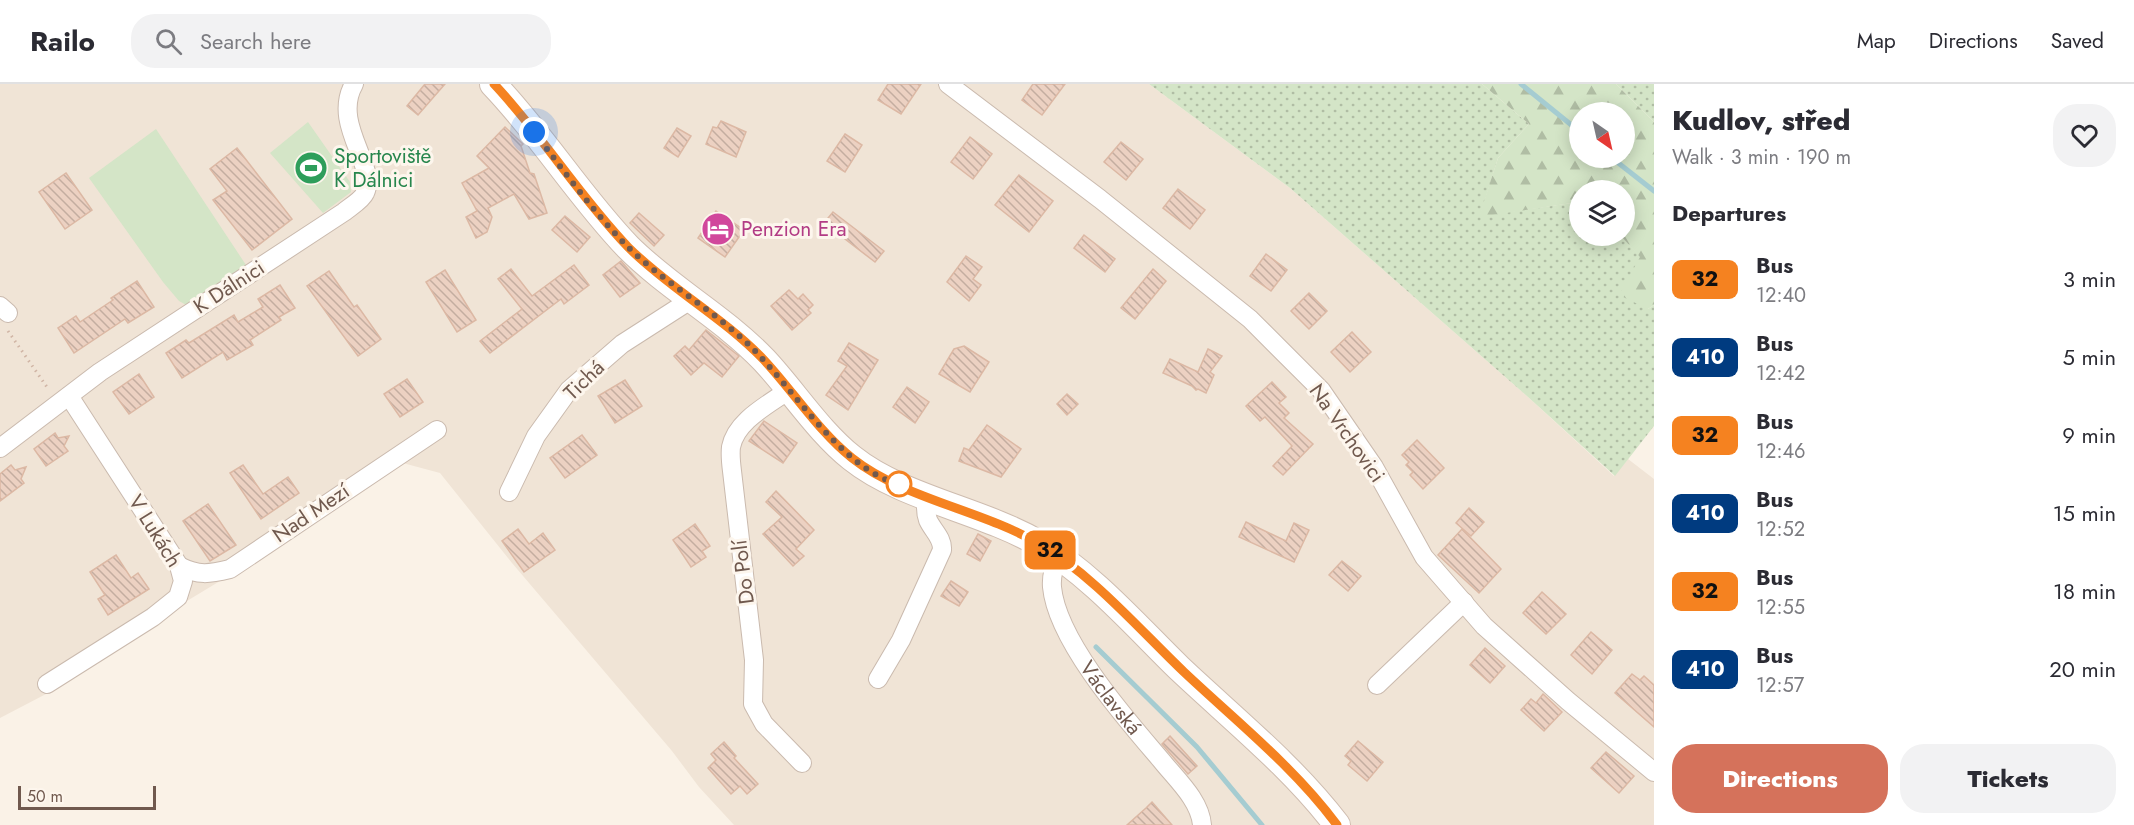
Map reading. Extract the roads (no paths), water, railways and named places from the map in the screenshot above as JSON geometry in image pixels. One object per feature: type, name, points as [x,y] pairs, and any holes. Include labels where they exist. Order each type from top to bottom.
[{"type":"street","name":"K Dálnici","points":[[0,448],[60,396],[344,212],[365,195],[369,179],[356,147],[347,113],[350,92],[354,84]]},
{"type":"street","points":[[494,84],[591,205],[629,247],[749,345],[849,456],[873,472],[927,496],[1004,525],[1059,556],[1270,752],[1333,824]]},
{"type":"street","name":"Na Vrchovici","points":[[948,84],[1118,213],[1250,319],[1321,390],[1374,466],[1424,557],[1484,626],[1568,701],[1654,772]]},
{"type":"street","name":"Tichá","points":[[509,492],[536,436],[569,390],[621,344],[692,299]]},
{"type":"street","name":"Do Polí","points":[[790,389],[739,429],[731,449],[754,660],[753,704],[764,724],[802,763]]},
{"type":"street","name":"V Lukách","points":[[47,684],[153,617],[178,597],[183,581],[179,566],[60,396]]},
{"type":"street","name":"Nad Mezí","points":[[179,566],[190,572],[209,574],[230,569],[437,430]]},
{"type":"street","points":[[878,679],[901,640],[942,550],[943,544],[928,520],[927,496]]},
{"type":"street","name":"Václavská","points":[[1059,556],[1052,571],[1052,587],[1058,612],[1068,634],[1084,661],[1134,728],[1186,791],[1201,815],[1202,825]]},
{"type":"street","points":[[1377,685],[1464,603]]},
{"type":"waterway","points":[[1521,84],[1569,123]]},
{"type":"waterway","points":[[1625,168],[1654,191]]},
{"type":"waterway","points":[[1096,647],[1197,747],[1262,825]]},
{"type":"place","name":"Sportoviště K Dálnici","points":[[311,168]]},
{"type":"place","name":"Penzion Era","points":[[718,229]]}]
